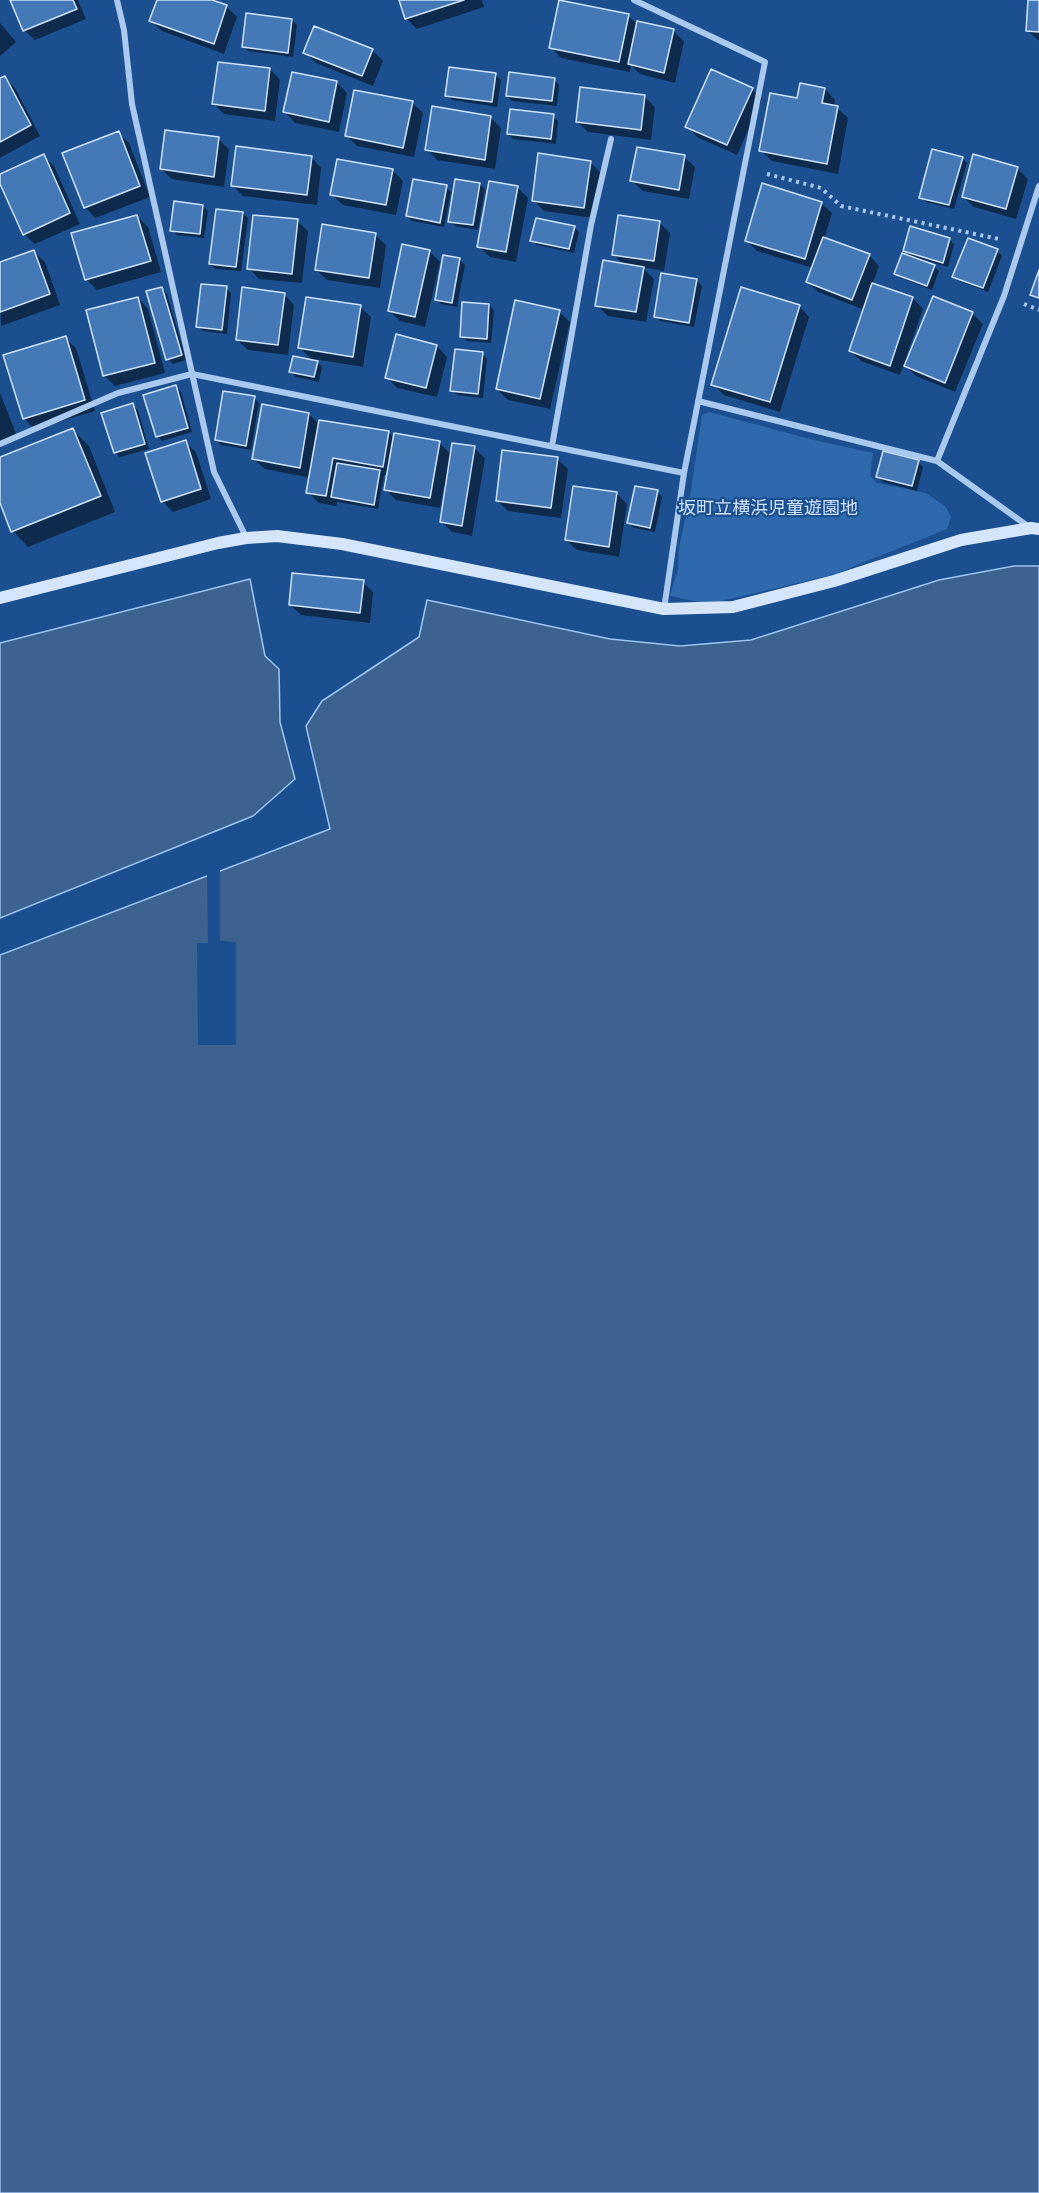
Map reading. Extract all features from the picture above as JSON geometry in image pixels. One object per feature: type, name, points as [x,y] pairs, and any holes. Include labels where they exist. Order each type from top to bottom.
[{"type":"street","points":[[117,0],[124,30],[132,104],[214,472],[246,538]]},
{"type":"street","points":[[634,0],[765,62],[684,473],[664,609]]},
{"type":"street","points":[[552,446],[591,225],[611,139]]},
{"type":"street","points":[[937,461],[1004,296],[1039,186]]},
{"type":"street","points":[[0,444],[118,393],[192,374],[684,473]]},
{"type":"street","points":[[698,401],[937,461],[1035,528]]},
{"type":"street","points":[[1,595],[246,538],[277,536],[342,544],[664,609],[733,607],[834,581],[961,540],[1035,528]]},
{"type":"path","points":[[743,169],[821,188],[841,206],[1020,243]]},
{"type":"green space","name":"坂町立横浜児童遊園地","points":[[709,412],[873,453],[870,476],[877,483],[926,493],[946,507],[951,517],[947,529],[835,574],[708,604],[670,596],[678,569],[679,548],[691,490],[702,415]]},
{"type":"shaded area","points":[[1014,566],[1039,566],[1039,2193],[0,2193],[0,955],[330,829],[306,726],[322,701],[419,637],[427,600],[610,639],[680,646],[751,640],[939,580]]},
{"type":"shaded area","points":[[250,579],[265,656],[279,669],[280,722],[295,779],[253,816],[0,918],[0,643]]},
{"type":"pier","points":[[220,868],[220,941],[236,942],[236,1045],[198,1045],[197,943],[208,943],[207,873]]},
{"type":"building","points":[[10,0],[73,0],[77,9],[23,31]]},
{"type":"building","points":[[157,0],[212,0],[227,5],[214,44],[149,21]]},
{"type":"building","points":[[399,0],[464,0],[405,19]]},
{"type":"building","points":[[559,0],[629,14],[619,62],[549,48]]},
{"type":"building","points":[[1028,0],[1039,0],[1039,32],[1026,31]]},
{"type":"building","points":[[246,13],[292,19],[288,53],[242,47]]},
{"type":"building","points":[[637,21],[674,29],[664,73],[628,64]]},
{"type":"building","points":[[314,26],[373,49],[362,76],[303,53]]},
{"type":"building","points":[[218,62],[270,68],[265,111],[212,104]]},
{"type":"building","points":[[449,67],[496,73],[492,102],[445,96]]},
{"type":"building","points":[[711,69],[753,88],[727,145],[685,127]]},
{"type":"building","points":[[292,72],[337,81],[329,122],[283,112]]},
{"type":"building","points":[[509,72],[555,78],[552,101],[506,96]]},
{"type":"building","points":[[5,76],[31,125],[0,142],[0,78]]},
{"type":"building","points":[[800,83],[825,88],[822,103],[838,106],[827,164],[759,151],[770,93],[797,98]]},
{"type":"building","points":[[580,87],[645,95],[641,130],[576,122]]},
{"type":"building","points":[[354,90],[413,101],[403,148],[345,136]]},
{"type":"building","points":[[432,106],[491,116],[485,160],[425,150]]},
{"type":"building","points":[[510,109],[554,114],[551,139],[507,134]]},
{"type":"building","points":[[165,130],[219,137],[214,177],[160,169]]},
{"type":"building","points":[[119,131],[140,186],[84,208],[62,153]]},
{"type":"building","points":[[236,146],[312,156],[307,195],[231,186]]},
{"type":"building","points":[[637,147],[685,155],[679,190],[630,181]]},
{"type":"building","points":[[932,149],[963,157],[949,205],[919,198]]},
{"type":"building","points":[[538,153],[591,161],[584,208],[532,201]]},
{"type":"building","points":[[44,154],[70,213],[23,235],[0,184],[0,174]]},
{"type":"building","points":[[973,154],[1018,167],[1006,209],[962,197]]},
{"type":"building","points":[[337,159],[393,169],[386,205],[330,195]]},
{"type":"building","points":[[413,179],[447,185],[440,223],[406,216]]},
{"type":"building","points":[[455,179],[480,183],[473,225],[448,222]]},
{"type":"building","points":[[489,181],[518,186],[506,252],[477,247]]},
{"type":"building","points":[[762,183],[822,202],[805,259],[745,241]]},
{"type":"building","points":[[174,201],[203,205],[200,234],[170,231]]},
{"type":"building","points":[[216,209],[243,212],[236,267],[209,264]]},
{"type":"building","points":[[137,215],[151,261],[85,280],[71,233]]},
{"type":"building","points":[[253,215],[298,219],[292,274],[247,269]]},
{"type":"building","points":[[618,215],[660,221],[654,261],[612,255]]},
{"type":"building","points":[[536,218],[575,226],[569,249],[530,241]]},
{"type":"building","points":[[322,224],[376,233],[369,278],[315,270]]},
{"type":"building","points":[[910,226],[950,238],[943,263],[903,251]]},
{"type":"building","points":[[823,237],[870,254],[852,300],[806,282]]},
{"type":"building","points":[[968,238],[998,249],[983,288],[952,277]]},
{"type":"building","points":[[402,244],[430,250],[415,317],[388,311]]},
{"type":"building","points":[[34,250],[50,294],[0,312],[0,262]]},
{"type":"building","points":[[902,253],[935,265],[927,286],[894,274]]},
{"type":"building","points":[[443,255],[460,258],[452,303],[435,300]]},
{"type":"building","points":[[603,260],[644,267],[636,312],[595,306]]},
{"type":"building","points":[[1039,270],[1039,298],[1030,295]]},
{"type":"building","points":[[661,273],[697,279],[689,323],[654,317]]},
{"type":"building","points":[[872,283],[913,297],[890,366],[849,351]]},
{"type":"building","points":[[201,284],[227,286],[222,330],[196,327]]},
{"type":"building","points":[[162,287],[182,355],[166,360],[146,291]]},
{"type":"building","points":[[242,287],[285,293],[278,345],[236,340]]},
{"type":"building","points":[[741,287],[800,305],[770,402],[711,385]]},
{"type":"building","points":[[933,296],[973,312],[945,383],[904,366]]},
{"type":"building","points":[[138,297],[155,363],[103,376],[86,310]]},
{"type":"building","points":[[306,297],[361,305],[353,357],[298,348]]},
{"type":"building","points":[[515,300],[560,310],[540,399],[496,389]]},
{"type":"building","points":[[462,302],[489,304],[487,339],[460,337]]},
{"type":"building","points":[[396,334],[437,345],[426,388],[385,378]]},
{"type":"building","points":[[66,336],[85,400],[23,419],[3,355]]},
{"type":"building","points":[[455,349],[483,352],[478,394],[450,391]]},
{"type":"building","points":[[293,356],[318,361],[314,377],[289,372]]},
{"type":"building","points":[[176,385],[188,428],[156,437],[143,395]]},
{"type":"building","points":[[223,391],[255,396],[246,446],[215,440]]},
{"type":"building","points":[[133,403],[145,444],[114,453],[101,413]]},
{"type":"building","points":[[262,404],[309,413],[300,468],[252,459]]},
{"type":"building","points":[[319,420],[389,431],[383,467],[333,458],[326,496],[306,493]]},
{"type":"building","points":[[73,428],[101,496],[11,532],[0,503],[0,457]]},
{"type":"building","points":[[394,433],[440,441],[430,498],[384,490]]},
{"type":"building","points":[[186,440],[201,489],[161,502],[145,453]]},
{"type":"building","points":[[452,443],[475,446],[462,526],[440,522]]},
{"type":"building","points":[[502,450],[558,457],[551,508],[496,501]]},
{"type":"building","points":[[883,451],[919,460],[912,486],[876,477]]},
{"type":"building","points":[[337,463],[380,470],[374,505],[331,497]]},
{"type":"building","points":[[573,486],[617,492],[609,547],[565,540]]},
{"type":"building","points":[[635,486],[658,490],[650,528],[627,523]]},
{"type":"building","points":[[292,573],[364,580],[360,613],[289,605]]}]
